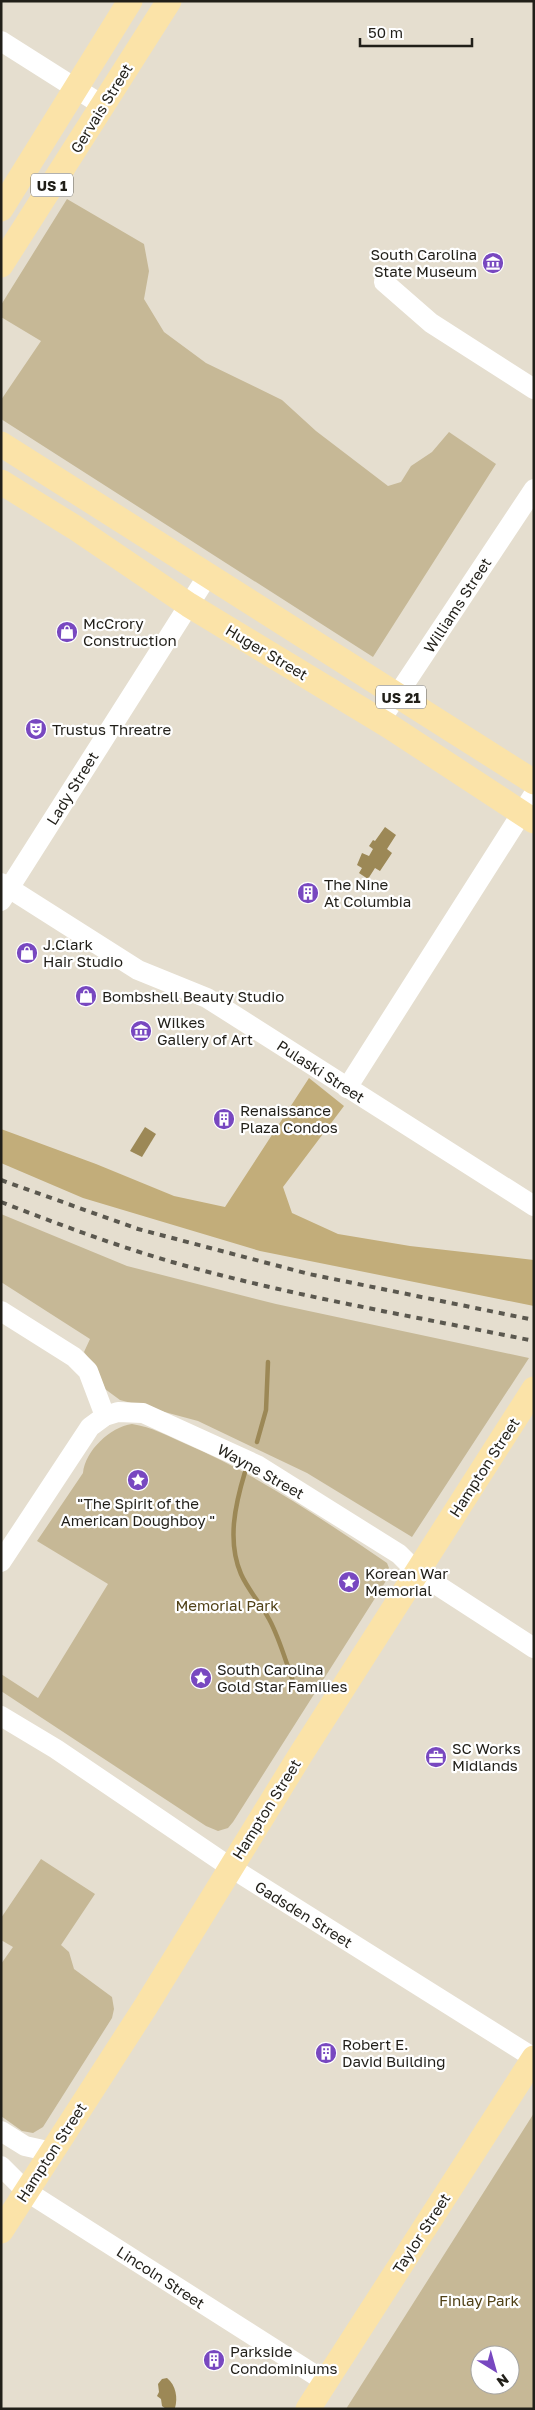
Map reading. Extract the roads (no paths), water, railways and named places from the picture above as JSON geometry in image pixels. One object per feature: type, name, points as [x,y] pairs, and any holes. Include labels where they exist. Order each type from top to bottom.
[{"type":"main road","name":"Gervais Street","points":[[1,210],[130,1]]},
{"type":"main road","name":"Gervais Street","points":[[1,265],[169,1]]},
{"type":"main road","name":"US 21","points":[[1,444],[534,782]]},
{"type":"main road","name":"Huger Street","points":[[1,482],[74,527],[189,604],[380,721],[530,809]]},
{"type":"main road","name":"Hampton Street","points":[[1,2230],[146,2006],[230,1867],[531,1394]]},
{"type":"main road","name":"Taylor Street","points":[[308,2409],[534,2058]]},
{"type":"street","points":[[1,41],[102,106]]},
{"type":"street","points":[[384,282],[431,323],[534,389]]},
{"type":"street","name":"Williams Street","points":[[380,721],[534,489]]},
{"type":"street","name":"Lady Street","points":[[4,890],[208,575]]},
{"type":"street","points":[[347,1088],[530,809]]},
{"type":"street","name":"Pulaski Street","points":[[4,890],[129,965],[207,998],[534,1206]]},
{"type":"street","points":[[1,1311],[74,1357],[84,1366],[105,1416],[90,1427],[1,1562]]},
{"type":"street","name":"Wayne Street","points":[[105,1416],[129,1411],[142,1413],[257,1465],[398,1554],[416,1572],[534,1648]]},
{"type":"street","name":"Gadsden Street","points":[[1,1716],[56,1749],[230,1867],[534,2058]]},
{"type":"street","points":[[1,2131],[25,2146],[52,2152]]},
{"type":"street","name":"Lincoln Street","points":[[1,2166],[26,2191],[326,2382]]},
{"type":"waterway","points":[[257,1442],[266,1410],[268,1362]]},
{"type":"waterway","points":[[245,1472],[238,1497],[234,1523],[234,1549],[241,1574],[273,1627],[294,1684]]},
{"type":"railway","points":[[1,1180],[138,1229],[309,1274],[534,1320]]},
{"type":"railway","points":[[1,1202],[129,1249],[217,1274],[352,1305],[534,1341]]},
{"type":"place","name":"South Carolina State Museum","points":[[493,263]]},
{"type":"place","name":"McCrory Construction","points":[[67,632]]},
{"type":"place","name":"Trustus Threatre","points":[[36,729]]},
{"type":"place","name":"The Nine At Columbia","points":[[308,893]]},
{"type":"place","name":"J.Clark Hair Studio","points":[[27,953]]},
{"type":"place","name":"Bombshell Beauty Studio","points":[[86,996]]},
{"type":"place","name":"Wilkes Gallery of Art","points":[[141,1031]]},
{"type":"place","name":"Renaissance Plaza Condos","points":[[224,1119]]},
{"type":"place","name":"\"The Spirit of the American Doughboy \"","points":[[138,1480]]},
{"type":"place","name":"Korean War Memorial","points":[[349,1582]]},
{"type":"place","name":"South Carolina Gold Star Families","points":[[201,1678]]},
{"type":"place","name":"SC Works Midlands","points":[[436,1757]]},
{"type":"place","name":"Robert E. David Building","points":[[326,2053]]},
{"type":"place","name":"Parkside Condominiums","points":[[214,2360]]},
{"type":"park label","name":"Memorial Park","points":[[227,1605]]},
{"type":"park label","name":"Finlay Park","points":[[479,2300]]}]
